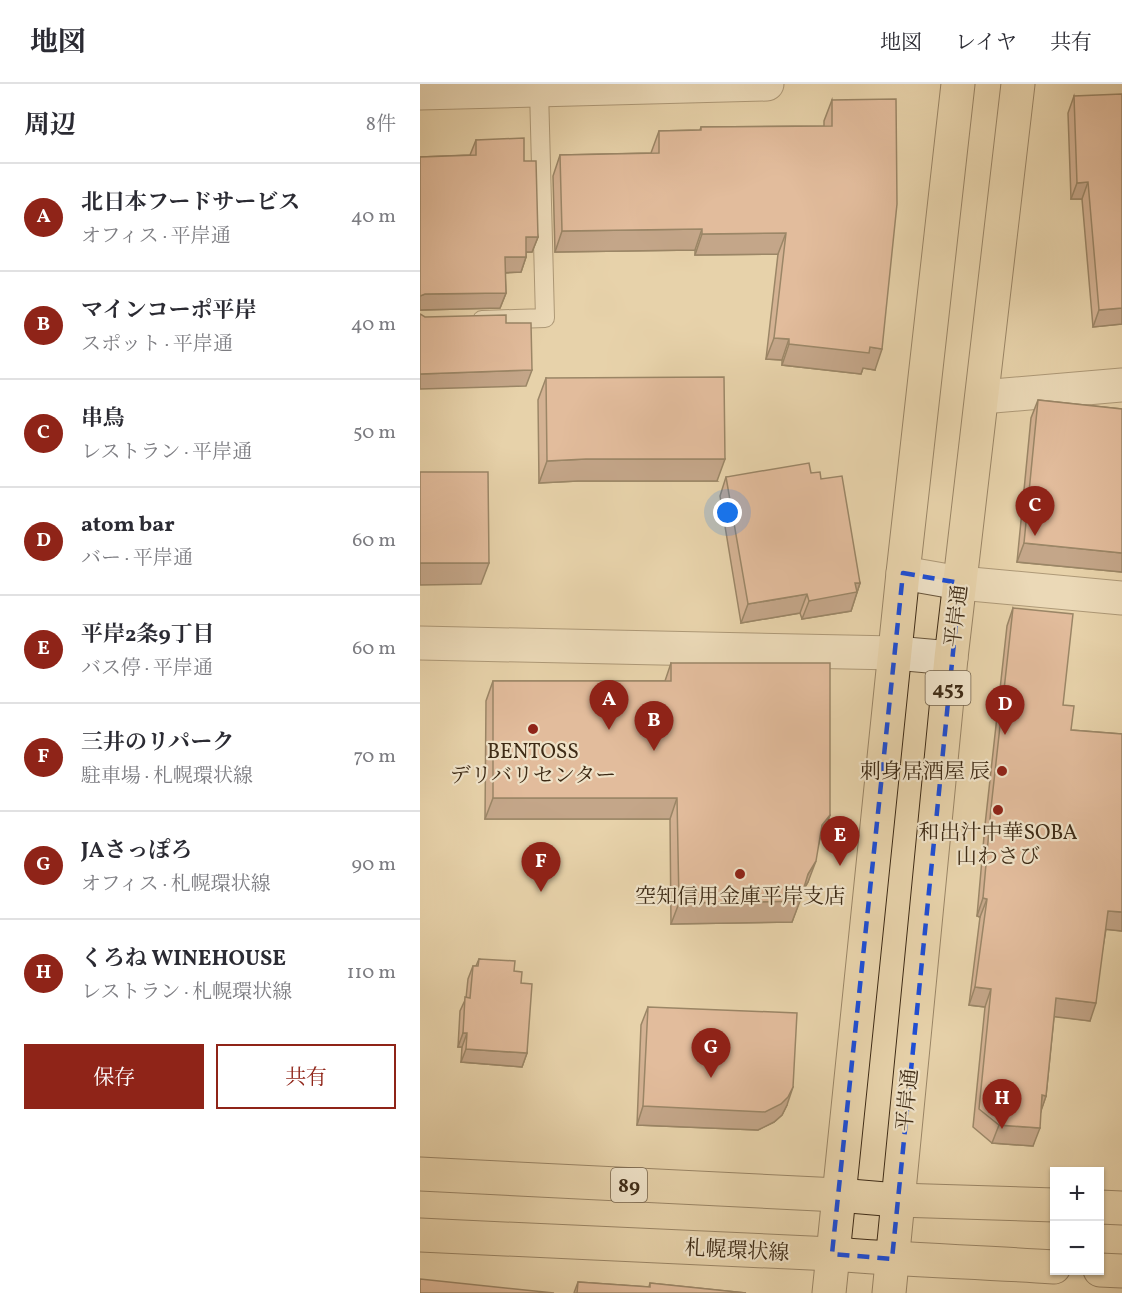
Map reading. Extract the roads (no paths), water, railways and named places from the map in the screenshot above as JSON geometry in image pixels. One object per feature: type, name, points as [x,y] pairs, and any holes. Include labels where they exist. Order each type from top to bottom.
[{"type":"main road","points":[[829,1293],[903,573],[958,84]]},
{"type":"main road","name":"平岸通","points":[[889,1293],[951,658],[1018,84]]},
{"type":"main road","name":"89","points":[[420,1174],[897,1200],[1050,1205]]},
{"type":"main road","points":[[1104,1208],[1122,1209]]},
{"type":"main road","name":"札幌環状線","points":[[420,1235],[832,1254],[892,1259],[963,1260],[1050,1267]]},
{"type":"main road","points":[[1104,1270],[1122,1271]]},
{"type":"street","points":[[420,93],[767,84]]},
{"type":"street","points":[[982,397],[1122,385]]},
{"type":"street","points":[[903,573],[960,583],[1122,598]]},
{"type":"street","points":[[420,643],[895,653],[951,658]]},
{"type":"lane","points":[[466,320],[545,318],[539,90]]},
{"type":"place","name":"串鳥","points":[[1035,536]]},
{"type":"place","name":"BENTOSS デリバリセンター","points":[[533,729]]},
{"type":"place","name":"北日本フードサービス","points":[[609,730]]},
{"type":"place","name":"atom bar","points":[[1005,735]]},
{"type":"place","name":"マインコーポ平岸","points":[[654,751]]},
{"type":"place","name":"刺身居酒屋 辰","points":[[1002,771]]},
{"type":"place","name":"和出汁中華SOBA 山わさび","points":[[998,810]]},
{"type":"place","name":"平岸2条9丁目","points":[[840,866]]},
{"type":"place","name":"空知信用金庫平岸支店","points":[[740,874]]},
{"type":"place","name":"三井のリパーク","points":[[541,892]]},
{"type":"place","name":"JAさっぽろ","points":[[711,1078]]},
{"type":"place","name":"くろね WINEHOUSE","points":[[1002,1129]]}]
